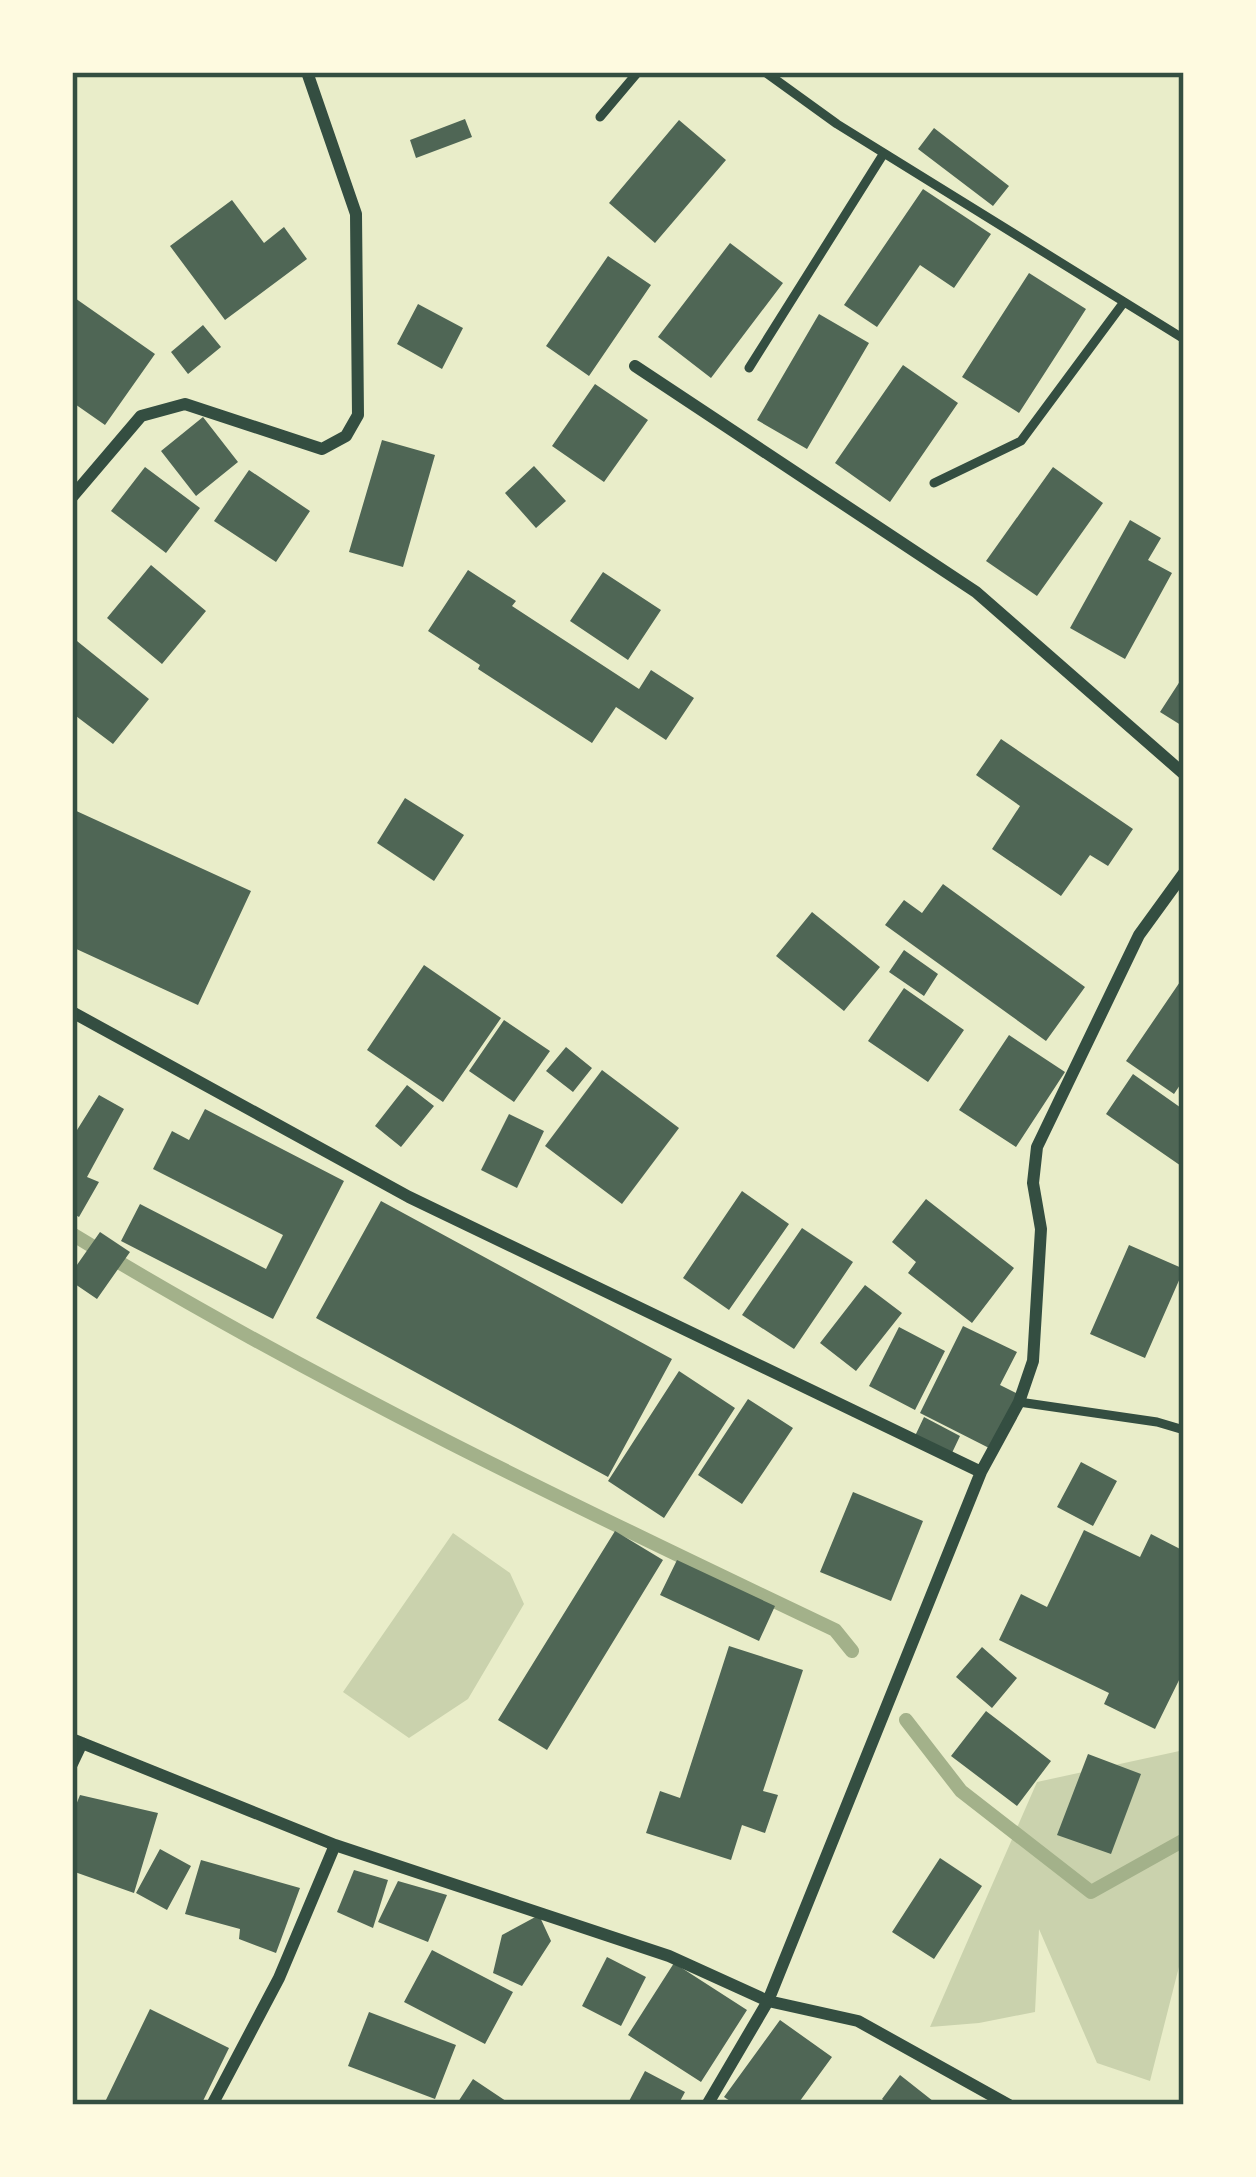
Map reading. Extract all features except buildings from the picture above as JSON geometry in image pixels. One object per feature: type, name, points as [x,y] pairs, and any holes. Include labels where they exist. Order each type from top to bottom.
[{"type":"street","points":[[72,497],[141,416],[185,404],[322,448],[346,436],[358,415],[356,214],[307,72]]},
{"type":"street","points":[[635,366],[976,592],[1184,774]]},
{"type":"street","points":[[706,2105],[768,2001],[981,1472],[1034,1361],[1041,1229],[1033,1183],[1037,1147],[1139,935],[1184,872]]},
{"type":"street","points":[[72,1012],[409,1197],[981,1472]]},
{"type":"street","points":[[72,1764],[77,1741],[335,1845],[669,1956],[768,2001],[858,2021],[1009,2105]]},
{"type":"street","points":[[212,2105],[279,1978],[335,1845]]},
{"type":"lane","points":[[600,117],[638,72]]},
{"type":"lane","points":[[766,72],[884,153],[1184,339]]},
{"type":"lane","points":[[749,368],[884,153]]},
{"type":"lane","points":[[934,483],[1021,441],[1124,302]]},
{"type":"lane","points":[[1018,1402],[1184,1430]]},
{"type":"green space","points":[[453,1533],[510,1573],[524,1604],[468,1699],[409,1738],[343,1692]]},
{"type":"green space","points":[[1184,1750],[1184,1947],[1150,2081],[1097,2063],[1039,1929],[1035,2012],[930,2027],[1037,1782]]},
{"type":"waterway","points":[[72,1234],[352,1392],[835,1630],[852,1651]]},
{"type":"waterway","points":[[906,1720],[961,1791],[1091,1892],[1184,1840]]}]
